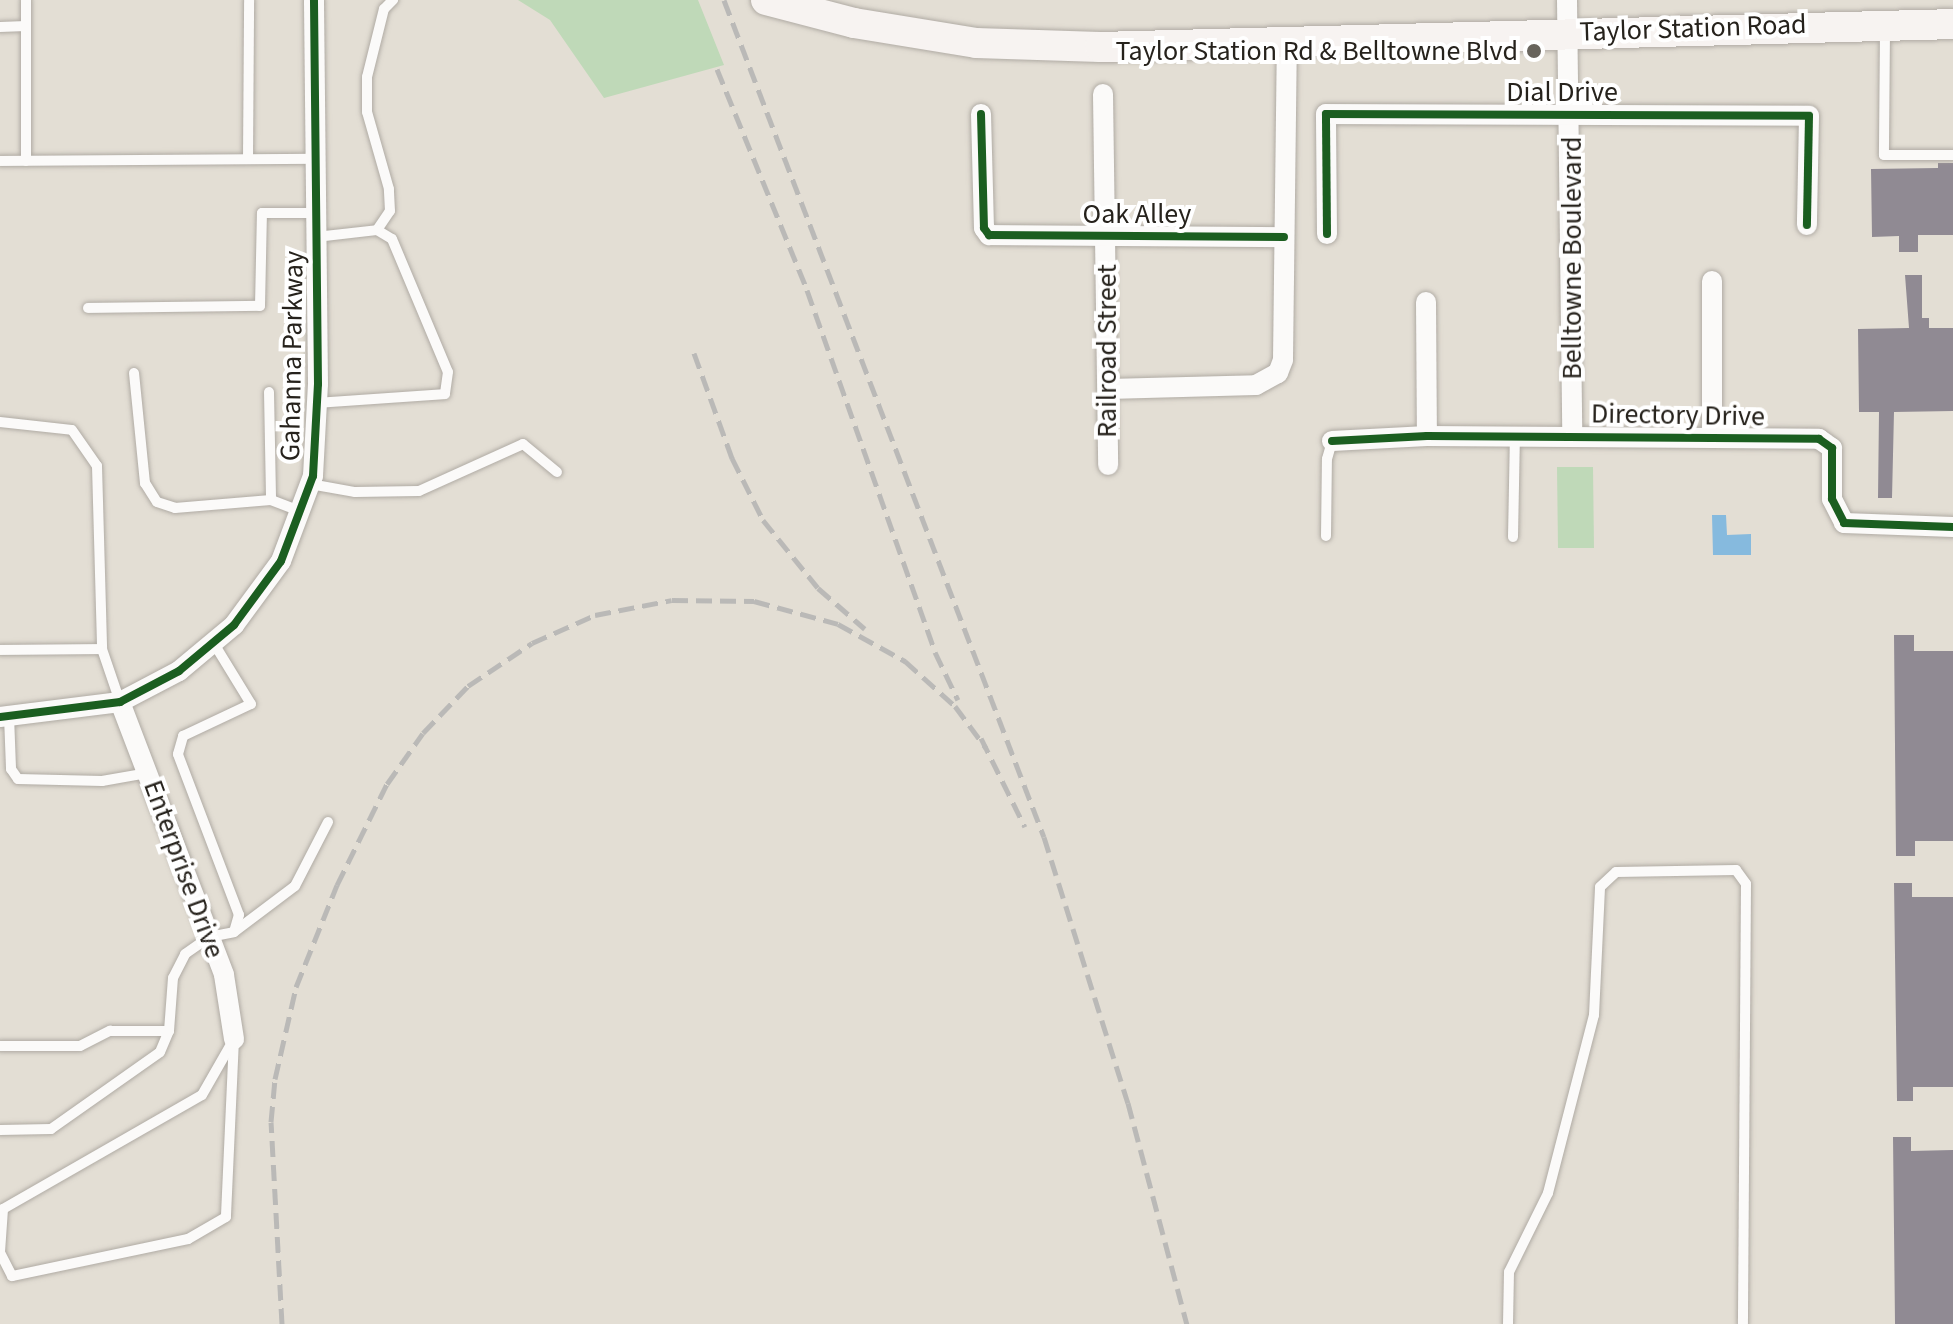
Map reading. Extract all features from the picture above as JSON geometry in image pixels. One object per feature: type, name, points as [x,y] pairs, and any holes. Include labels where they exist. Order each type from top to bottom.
[{"type":"main road","name":"Taylor Station Road","points":[[778,3],[854,23],[976,43],[1287,43],[1570,32],[1953,24]]},
{"type":"street","name":"Gahanna Parkway","points":[[5,717],[120,702],[179,671],[234,625],[281,561],[310,484],[317,403],[314,0]]},
{"type":"street","name":"Belltowne Boulevard","points":[[1567,0],[1572,114],[1572,436]]},
{"type":"street","points":[[1108,389],[1256,385],[1278,373],[1283,360],[1287,43]]},
{"type":"street","name":"Railroad Street","points":[[1103,94],[1108,465]]},
{"type":"street","name":"Oak Alley","points":[[981,114],[983,215],[989,235],[1284,237]]},
{"type":"street","name":"Dial Drive","points":[[1327,234],[1326,114],[1809,116],[1807,225]]},
{"type":"street","points":[[1712,281],[1712,438]]},
{"type":"street","points":[[1426,302],[1427,436]]},
{"type":"street","name":"Directory Drive","points":[[1332,441],[1427,436],[1819,439],[1832,448],[1832,499],[1844,523],[1953,527]]},
{"type":"street","name":"Enterprise Drive","points":[[120,702],[224,975],[234,1039]]},
{"type":"lane","points":[[26,0],[26,161]]},
{"type":"lane","points":[[248,159],[249,0]]},
{"type":"lane","points":[[377,230],[390,211],[389,189],[367,112],[367,77],[384,9],[393,0]]},
{"type":"lane","points":[[1885,25],[1884,155],[1953,155]]},
{"type":"lane","points":[[0,27],[26,26]]},
{"type":"lane","points":[[0,161],[315,159]]},
{"type":"lane","points":[[88,308],[260,306],[262,213],[315,213]]},
{"type":"lane","points":[[316,237],[377,230],[392,239],[448,372],[445,394],[317,403]]},
{"type":"lane","points":[[134,373],[145,483],[157,502],[175,508],[271,500],[299,511]]},
{"type":"lane","points":[[269,392],[271,500]]},
{"type":"lane","points":[[0,422],[72,430],[97,466],[102,649],[120,702]]},
{"type":"lane","points":[[1513,537],[1515,436]]},
{"type":"lane","points":[[1326,536],[1327,459],[1332,441]]},
{"type":"lane","points":[[310,484],[355,492],[419,491],[523,444],[557,472]]},
{"type":"lane","points":[[213,642],[251,704],[183,736],[178,754],[239,915],[234,932]]},
{"type":"lane","points":[[0,650],[102,649]]},
{"type":"lane","points":[[5,717],[11,769],[18,779],[102,781],[148,773]]},
{"type":"lane","points":[[0,1130],[51,1129],[160,1052],[169,1031],[173,978],[185,954],[209,937],[234,932],[295,886],[328,822]]},
{"type":"lane","points":[[1508,1324],[1509,1272],[1548,1193],[1594,1015],[1600,887],[1616,872],[1736,870],[1746,884],[1743,1324]]},
{"type":"lane","points":[[0,1046],[80,1046],[110,1031],[169,1031]]},
{"type":"lane","points":[[234,1039],[226,1217],[188,1239],[12,1276],[0,1252],[3,1209],[202,1095],[234,1039]]},
{"type":"green space","points":[[518,0],[698,0],[724,65],[604,98],[550,20]]},
{"type":"green space","points":[[1557,467],[1593,467],[1594,548],[1558,548]]},
{"type":"water","points":[[1712,515],[1726,515],[1727,535],[1751,534],[1751,555],[1713,555]]},
{"type":"building","points":[[1938,163],[1953,163],[1953,235],[1918,235],[1918,252],[1899,252],[1899,236],[1872,237],[1871,169],[1938,168]]},
{"type":"building","points":[[1905,275],[1922,275],[1922,318],[1929,318],[1929,328],[1953,328],[1953,411],[1894,412],[1892,498],[1878,498],[1879,412],[1859,412],[1858,329],[1909,328]]},
{"type":"building","points":[[1894,635],[1914,635],[1914,651],[1953,651],[1953,841],[1915,841],[1915,856],[1896,856]]},
{"type":"building","points":[[1894,883],[1912,883],[1912,897],[1953,897],[1953,1087],[1913,1087],[1913,1101],[1897,1101]]},
{"type":"building","points":[[1893,1137],[1911,1137],[1911,1151],[1953,1150],[1953,1324],[1895,1324]]},
{"type":"railway","points":[[724,0],[1044,837],[1128,1103],[1187,1324]]},
{"type":"railway","points":[[717,69],[807,290],[935,652],[958,700]]},
{"type":"railway","points":[[694,353],[732,458],[763,520],[818,588],[865,629]]},
{"type":"railway","points":[[282,1324],[271,1122],[275,1079],[296,987],[337,885],[387,784],[423,733],[468,686],[532,643],[595,615],[672,600],[754,601],[838,624],[905,661],[955,706],[986,748]]},
{"type":"railway","points":[[981,738],[1025,827]]},
{"type":"cycle path","points":[[0,717],[120,702],[179,671],[234,625],[281,561],[313,476],[318,384],[314,0]]},
{"type":"cycle path","points":[[981,114],[984,228],[989,235],[1284,237]]},
{"type":"cycle path","points":[[1327,234],[1326,114],[1809,116],[1807,225]]},
{"type":"cycle path","points":[[1332,441],[1427,436],[1819,439],[1832,448],[1832,499],[1844,523],[1953,527]]},
{"type":"place","name":"Taylor Station Rd & Belltowne Blvd","points":[[1534,51]]}]
